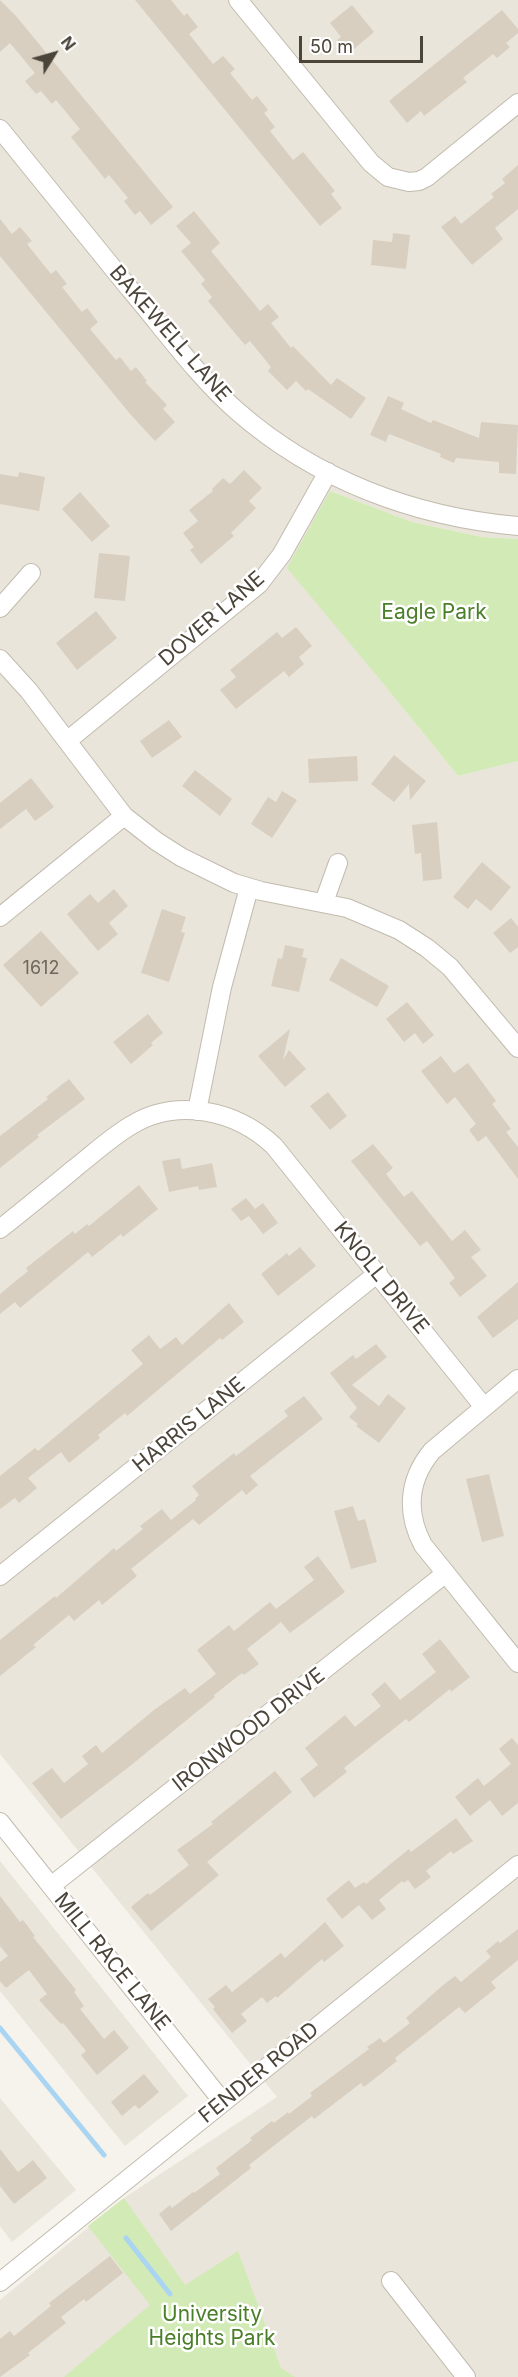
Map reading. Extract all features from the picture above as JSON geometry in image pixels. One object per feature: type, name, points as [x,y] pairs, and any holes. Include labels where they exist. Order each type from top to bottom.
[{"type":"street","points":[[238,0],[370,163],[394,179],[409,182],[427,177],[518,103]]},
{"type":"street","name":"BAKEWELL LANE","points":[[0,129],[189,361],[221,396],[267,435],[294,454],[361,490],[428,512],[518,526]]},
{"type":"street","name":"DOVER LANE","points":[[67,741],[259,584],[282,554],[328,472]]},
{"type":"street","points":[[0,608],[31,573]]},
{"type":"street","points":[[0,659],[29,691],[124,816],[181,857],[234,883],[324,902],[369,915],[399,930],[428,948],[450,967],[518,1048]]},
{"type":"street","points":[[0,917],[124,816]]},
{"type":"street","points":[[324,902],[338,863]]},
{"type":"street","points":[[197,1111],[222,987],[249,888]]},
{"type":"street","name":"KNOLL DRIVE","points":[[0,1229],[131,1125],[166,1112],[213,1112],[234,1119],[266,1138],[378,1273],[484,1407]]},
{"type":"street","name":"HARRIS LANE","points":[[0,1576],[378,1273]]},
{"type":"street","points":[[518,1379],[424,1460],[412,1490],[411,1512],[423,1545],[518,1663]]},
{"type":"street","name":"IRONWOOD DRIVE","points":[[51,1886],[446,1573]]},
{"type":"street","name":"MILL RACE LANE","points":[[0,1822],[223,2102]]},
{"type":"street","name":"FENDER ROAD","points":[[3,2274],[223,2102],[518,1865]]},
{"type":"street","points":[[391,2281],[466,2377]]},
{"type":"shaded area","points":[[0,0],[518,0],[518,539],[482,537],[412,522],[330,491],[372,670],[458,776],[518,761],[518,2377],[0,2377],[0,2300],[124,2198],[277,2097],[0,1754]]},
{"type":"shaded area","points":[[0,1861],[188,2096],[125,2146],[0,1991]]},
{"type":"shaded area","points":[[0,2098],[76,2190],[12,2242],[0,2226]]},
{"type":"green space","name":"Eagle Park","points":[[330,491],[412,522],[482,537],[518,539],[518,761],[458,776],[287,568]]},
{"type":"green space","name":"University Heights Park","points":[[124,2198],[185,2285],[238,2251],[281,2368],[295,2377],[64,2377],[150,2305],[88,2226]]},
{"type":"building","points":[[0,0],[16,16],[173,207],[151,225],[140,211],[135,215],[124,201],[128,198],[109,175],[105,179],[71,137],[80,129],[56,100],[52,104],[41,91],[36,94],[25,81],[35,73],[10,43],[0,52]]},
{"type":"building","points":[[135,0],[171,0],[184,16],[187,13],[198,27],[189,34],[213,64],[223,56],[235,69],[230,73],[252,100],[257,96],[268,110],[264,113],[275,127],[270,131],[293,160],[303,152],[335,191],[331,194],[342,208],[320,226]]},
{"type":"building","points":[[352,5],[374,32],[348,54],[337,40],[341,37],[330,23]]},
{"type":"building","points":[[502,10],[518,29],[518,33],[506,43],[510,47],[497,58],[493,54],[463,78],[467,82],[424,116],[421,111],[407,123],[389,101]]},
{"type":"building","points":[[518,165],[518,209],[495,228],[503,239],[472,265],[441,227],[455,216],[461,224],[494,197],[491,194],[505,183],[502,179]]},
{"type":"building","points":[[194,211],[220,243],[211,251],[260,311],[268,304],[279,317],[271,323],[291,348],[293,346],[331,385],[337,378],[366,398],[351,419],[308,389],[306,391],[296,381],[287,390],[268,371],[271,367],[250,341],[245,345],[208,301],[212,297],[201,284],[205,280],[181,251],[191,243],[176,226]]},
{"type":"building","points":[[0,219],[12,234],[20,227],[32,241],[27,244],[51,274],[56,270],[67,284],[62,287],[82,312],[87,308],[98,322],[90,329],[116,360],[120,357],[131,371],[136,367],[147,381],[145,382],[167,405],[163,409],[175,422],[155,441],[0,256]]},
{"type":"building","points":[[393,233],[410,235],[406,269],[371,265],[373,240],[392,242]]},
{"type":"building","points":[[388,396],[404,403],[401,409],[431,423],[433,420],[479,438],[481,422],[518,425],[516,474],[499,473],[499,462],[456,458],[454,463],[440,457],[441,454],[389,434],[386,442],[370,435]]},
{"type":"building","points":[[244,470],[262,488],[249,501],[256,508],[231,533],[234,536],[201,564],[190,550],[194,547],[183,533],[198,521],[189,510],[213,491],[212,489],[223,478],[230,484]]},
{"type":"building","points":[[19,472],[45,477],[39,511],[0,504],[0,474],[18,477]]},
{"type":"building","points":[[80,492],[110,526],[92,542],[62,509]]},
{"type":"building","points":[[99,553],[130,556],[125,601],[94,598]]},
{"type":"building","points":[[96,611],[117,638],[77,670],[56,643]]},
{"type":"building","points":[[296,627],[312,646],[299,657],[304,664],[289,677],[284,671],[236,709],[220,690],[236,677],[230,670],[277,632],[282,638]]},
{"type":"building","points":[[169,720],[182,737],[152,758],[140,741]]},
{"type":"building","points":[[394,755],[426,781],[410,800],[409,784],[394,802],[371,784]]},
{"type":"building","points":[[357,756],[358,781],[309,783],[308,759]]},
{"type":"building","points":[[195,770],[232,799],[220,816],[182,786]]},
{"type":"building","points":[[31,778],[54,807],[35,821],[26,809],[0,829],[0,803]]},
{"type":"building","points":[[282,791],[297,800],[272,838],[251,824],[268,797],[276,802]]},
{"type":"building","points":[[437,822],[442,879],[423,881],[421,853],[415,854],[412,825]]},
{"type":"building","points":[[482,862],[511,887],[491,911],[476,899],[468,909],[453,897]]},
{"type":"building","points":[[114,889],[128,906],[109,923],[118,934],[98,951],[67,914],[90,894],[98,903]]},
{"type":"building","points":[[162,909],[186,917],[181,932],[185,933],[169,982],[141,973]]},
{"type":"building","points":[[511,918],[518,927],[518,947],[510,953],[493,933]]},
{"type":"building","points":[[41,931],[79,973],[41,1007],[3,965]]},
{"type":"building","points":[[285,945],[304,949],[302,957],[307,958],[299,992],[271,986],[278,958],[282,959]]},
{"type":"building","points":[[341,958],[389,986],[377,1007],[329,980]]},
{"type":"building","points":[[407,1002],[434,1035],[423,1044],[415,1033],[404,1042],[386,1019]]},
{"type":"building","points":[[148,1014],[163,1033],[131,1064],[113,1042]]},
{"type":"building","points":[[290,1029],[283,1060],[289,1050],[306,1069],[285,1087],[258,1056]]},
{"type":"building","points":[[441,1056],[454,1073],[468,1063],[496,1101],[492,1104],[511,1129],[506,1132],[518,1147],[518,1179],[486,1136],[478,1142],[469,1130],[476,1124],[455,1097],[447,1104],[421,1071]]},
{"type":"building","points":[[69,1079],[85,1099],[37,1135],[39,1137],[0,1168],[0,1136],[48,1099],[46,1097]]},
{"type":"building","points":[[328,1092],[347,1116],[330,1130],[310,1106]]},
{"type":"building","points":[[373,1144],[393,1168],[386,1174],[404,1197],[412,1191],[452,1241],[465,1230],[481,1250],[471,1257],[487,1276],[460,1297],[449,1283],[455,1278],[427,1241],[420,1246],[351,1161]]},
{"type":"building","points":[[180,1158],[182,1169],[212,1163],[217,1187],[199,1190],[198,1186],[169,1192],[162,1161]]},
{"type":"building","points":[[139,1185],[158,1209],[123,1237],[121,1234],[92,1257],[88,1252],[20,1308],[15,1302],[0,1314],[0,1294],[28,1271],[26,1268],[73,1231],[75,1234],[87,1224],[89,1226]]},
{"type":"building","points":[[246,1198],[255,1209],[263,1203],[278,1223],[263,1234],[249,1216],[241,1221],[231,1209]]},
{"type":"building","points":[[300,1247],[316,1266],[278,1296],[261,1274],[287,1253],[289,1256]]},
{"type":"building","points":[[518,1282],[518,1319],[493,1338],[477,1317]]},
{"type":"building","points":[[229,1303],[244,1322],[222,1340],[220,1338],[127,1416],[125,1413],[98,1435],[100,1438],[69,1463],[61,1452],[28,1478],[37,1488],[19,1503],[15,1498],[0,1509],[0,1476],[35,1448],[38,1451],[143,1364],[131,1350],[149,1335],[160,1349],[176,1337],[182,1345]]},
{"type":"building","points":[[376,1344],[387,1357],[352,1385],[379,1406],[388,1394],[406,1408],[379,1443],[356,1426],[358,1424],[349,1417],[357,1408],[330,1373],[353,1355],[356,1359]]},
{"type":"building","points":[[304,1396],[323,1419],[250,1476],[258,1485],[246,1495],[242,1490],[199,1525],[193,1519],[131,1569],[137,1576],[102,1605],[99,1600],[74,1621],[69,1615],[33,1645],[36,1647],[0,1676],[0,1640],[55,1596],[56,1598],[114,1548],[116,1551],[143,1529],[140,1526],[162,1509],[171,1520],[196,1500],[199,1495],[192,1486],[234,1453],[236,1456],[288,1416],[284,1411]]},
{"type":"building","points":[[489,1474],[504,1536],[482,1542],[466,1479]]},
{"type":"building","points":[[353,1506],[358,1521],[365,1519],[377,1562],[351,1569],[334,1511]]},
{"type":"building","points":[[318,1556],[345,1592],[290,1633],[281,1622],[247,1649],[259,1664],[244,1675],[242,1673],[130,1766],[61,1819],[32,1783],[52,1768],[64,1783],[88,1764],[82,1756],[96,1745],[102,1753],[185,1688],[190,1694],[216,1674],[197,1650],[229,1625],[234,1631],[270,1602],[276,1609],[314,1580],[304,1567]]},
{"type":"building","points":[[440,1639],[470,1677],[451,1692],[450,1689],[409,1722],[406,1719],[344,1768],[347,1772],[314,1798],[300,1779],[318,1765],[305,1748],[345,1715],[355,1727],[381,1706],[371,1694],[385,1682],[400,1700],[436,1672],[422,1654]]},
{"type":"building","points":[[512,1738],[518,1745],[518,1803],[502,1816],[490,1800],[470,1816],[455,1797],[478,1778],[484,1786],[511,1764],[499,1749]]},
{"type":"building","points":[[275,1771],[292,1792],[207,1862],[219,1875],[151,1931],[131,1907],[189,1865],[177,1850],[213,1824],[211,1822]]},
{"type":"building","points":[[456,1818],[473,1841],[453,1854],[451,1851],[426,1871],[431,1877],[415,1889],[408,1880],[404,1883],[402,1881],[379,1900],[386,1909],[372,1920],[359,1905],[342,1919],[326,1899],[349,1880],[355,1888],[364,1882],[366,1884],[409,1849],[411,1852]]},
{"type":"building","points":[[0,1896],[20,1922],[23,1920],[35,1936],[33,1937],[76,1990],[74,1992],[84,2006],[80,2009],[104,2039],[114,2030],[129,2048],[97,2075],[81,2055],[86,2051],[63,2023],[61,2024],[39,2000],[47,1994],[29,1970],[6,1988],[0,1981],[0,1962],[8,1956],[0,1946]]},
{"type":"building","points":[[325,1922],[344,1946],[324,1962],[322,1959],[277,1998],[276,1996],[267,2003],[262,1997],[241,2014],[247,2021],[232,2033],[208,1999],[226,1985],[232,1992],[281,1953],[285,1958]]},
{"type":"building","points":[[518,1929],[518,1960],[491,1982],[496,1988],[465,2013],[459,2007],[395,2058],[397,2061],[364,2087],[361,2083],[314,2119],[312,2116],[249,2165],[251,2168],[171,2231],[159,2214],[170,2205],[172,2208],[220,2174],[216,2168],[252,2140],[250,2138],[272,2121],[274,2123],[288,2112],[289,2114],[312,2096],[310,2093],[369,2049],[367,2047],[380,2038],[384,2043],[410,2023],[406,2018],[442,1986],[455,1976],[461,1982],[491,1957],[486,1951]]},
{"type":"building","points":[[144,2074],[159,2092],[139,2109],[135,2105],[122,2116],[111,2102]]},
{"type":"building","points":[[0,2149],[18,2172],[33,2160],[47,2178],[14,2204],[0,2186]]},
{"type":"building","points":[[110,2256],[123,2273],[86,2302],[84,2299],[61,2317],[66,2323],[28,2353],[30,2355],[0,2377],[0,2339],[10,2331],[14,2336],[51,2306],[49,2303]]},
{"type":"waterway","points":[[0,2028],[104,2155]]},
{"type":"waterway","points":[[126,2238],[170,2294]]}]
